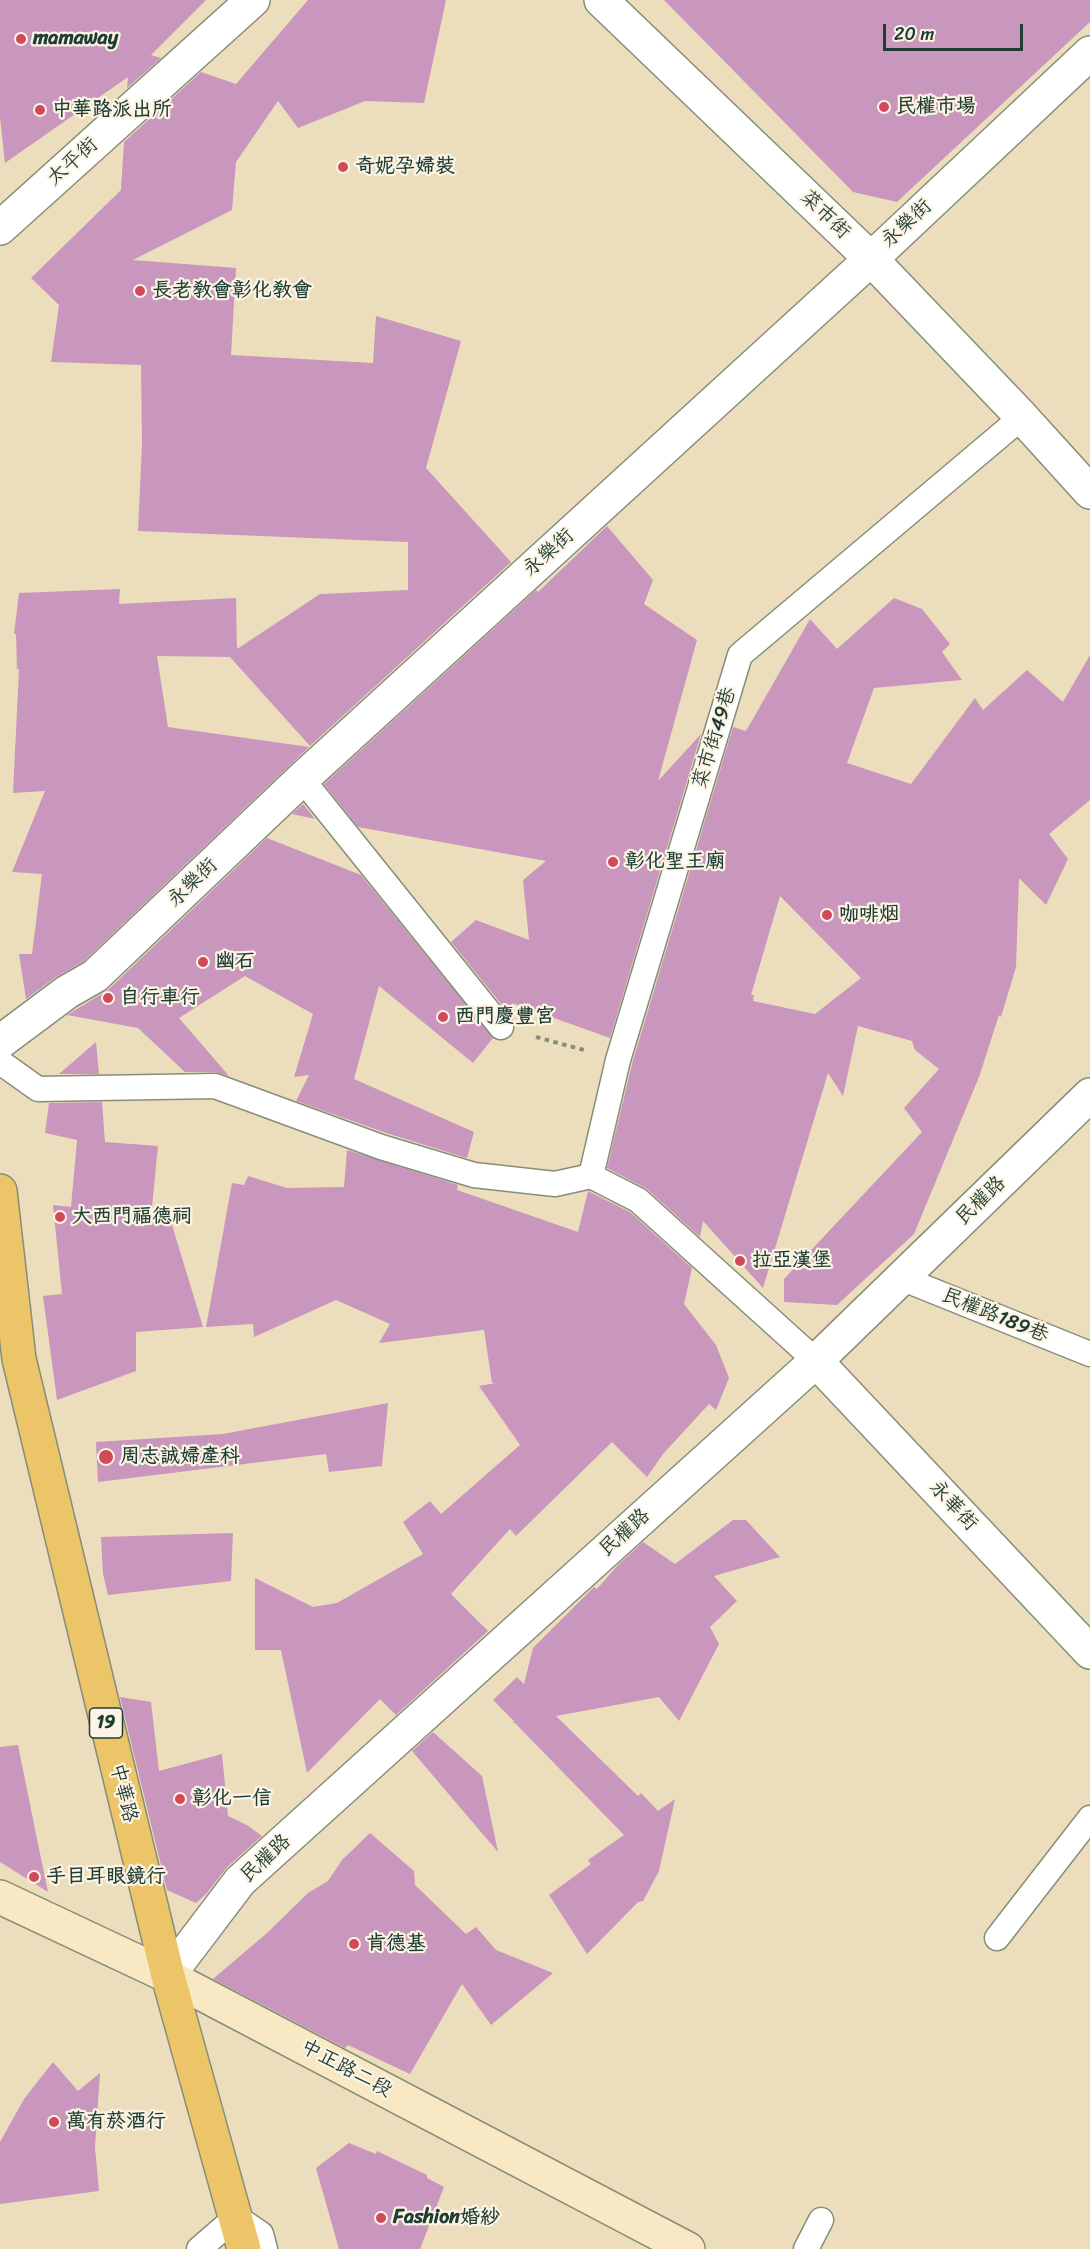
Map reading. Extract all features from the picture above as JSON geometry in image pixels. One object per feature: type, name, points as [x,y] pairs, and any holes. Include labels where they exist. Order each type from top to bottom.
[{"type":"main road","name":"中華路","points":[[0,1191],[19,1359],[168,1976],[244,2249]]},
{"type":"street","name":"太平街","points":[[0,228],[253,0]]},
{"type":"street","name":"菜市街","points":[[601,0],[871,259],[1022,417],[1090,492]]},
{"type":"street","name":"永樂街","points":[[0,1042],[67,992],[95,976],[302,779],[871,259],[1090,53]]},
{"type":"street","name":"民權路","points":[[168,1976],[240,1881],[816,1360],[1090,1095]]},
{"type":"street","name":"永華街","points":[[816,1360],[1090,1652]]},
{"type":"street","name":"中正路二段","points":[[0,1897],[168,1976],[688,2249]]},
{"type":"lane","name":"菜市街49巷","points":[[591,1176],[618,1060],[740,655],[1022,417]]},
{"type":"lane","points":[[302,779],[501,1027]]},
{"type":"lane","points":[[0,1062],[38,1089],[215,1086],[381,1147],[474,1175],[555,1184],[591,1176],[638,1200],[816,1360]]},
{"type":"lane","name":"民權路189巷","points":[[901,1278],[1090,1354]]},
{"type":"lane","points":[[997,1938],[1090,1818]]},
{"type":"lane","points":[[199,2249],[236,2217],[261,2234],[265,2249]]},
{"type":"lane","points":[[806,2249],[821,2220]]},
{"type":"path","points":[[501,1027],[618,1060]]},
{"type":"building","points":[[0,0],[206,0],[151,55],[161,58],[127,88],[128,77],[5,163],[0,117]]},
{"type":"building","points":[[308,0],[446,0],[424,103],[365,101],[298,128],[278,101],[236,162],[232,210],[133,260],[236,268],[231,355],[373,363],[376,316],[461,341],[426,468],[511,562],[310,746],[230,657],[157,656],[168,727],[309,747],[84,961],[56,977],[26,999],[19,954],[32,954],[42,874],[12,872],[45,791],[13,793],[19,669],[17,669],[16,634],[14,634],[19,593],[120,589],[119,604],[236,598],[237,649],[320,594],[408,590],[408,542],[138,531],[142,444],[141,365],[51,362],[59,305],[31,278],[121,190],[124,142],[201,72],[236,84]]},
{"type":"building","name":"民權市場","points":[[664,0],[1090,0],[1090,22],[897,202],[853,192]]},
{"type":"building","points":[[607,526],[653,580],[644,604],[697,640],[658,781],[701,734],[610,1038],[512,1003],[510,1015],[451,942],[476,920],[529,940],[523,880],[546,861],[358,827],[324,784],[536,590],[538,592]]},
{"type":"building","points":[[894,598],[922,609],[950,644],[942,652],[962,680],[874,688],[847,763],[911,784],[975,698],[983,710],[1027,670],[1063,702],[1090,655],[1090,800],[1049,834],[1068,859],[1046,905],[1019,878],[1016,967],[979,1077],[914,1234],[837,1305],[784,1302],[784,1279],[922,1132],[904,1108],[939,1069],[915,1050],[912,1041],[858,1026],[843,1096],[828,1073],[763,1288],[703,1221],[700,1237],[647,1189],[607,1168],[632,1064],[733,727],[746,731],[810,619],[837,649]],"holes":[[[780,896],[861,978],[815,1014],[753,1001],[754,995],[751,995]]]},
{"type":"building","points":[[303,804],[315,819],[292,814]]},
{"type":"building","points":[[267,838],[361,875],[493,1038],[473,1063],[379,986],[354,1079],[474,1132],[467,1158],[386,1133],[296,1101],[309,1075],[294,1077],[313,1014],[245,976],[179,1018],[229,1076],[215,1072],[185,1072],[138,1028],[67,1015],[108,990]]},
{"type":"building","points":[[96,1042],[99,1074],[59,1074]]},
{"type":"building","points":[[102,1102],[105,1142],[158,1146],[151,1217],[169,1215],[203,1327],[136,1332],[136,1371],[57,1400],[43,1296],[62,1294],[53,1205],[71,1207],[77,1140],[45,1133],[49,1103]]},
{"type":"building","points":[[347,1150],[458,1185],[457,1190],[578,1232],[588,1191],[630,1212],[692,1268],[684,1304],[716,1345],[729,1378],[716,1410],[709,1404],[663,1454],[647,1477],[612,1442],[516,1536],[510,1529],[451,1594],[488,1631],[396,1715],[380,1699],[307,1773],[281,1650],[255,1650],[255,1578],[313,1607],[337,1603],[423,1554],[403,1522],[430,1501],[441,1514],[520,1445],[479,1386],[496,1383],[492,1383],[484,1330],[379,1343],[390,1324],[336,1300],[254,1337],[253,1324],[206,1327],[232,1183],[244,1185],[248,1176],[287,1188],[344,1187]]},
{"type":"building","points":[[388,1403],[382,1466],[329,1472],[326,1454],[98,1482],[96,1442],[223,1434]]},
{"type":"building","points":[[733,1520],[746,1520],[780,1557],[714,1576],[737,1601],[710,1627],[719,1644],[679,1721],[659,1697],[556,1716],[638,1796],[641,1793],[658,1811],[675,1799],[659,1871],[643,1901],[638,1902],[587,1954],[549,1895],[591,1864],[588,1860],[624,1835],[493,1700],[517,1677],[524,1684],[533,1648],[594,1587],[597,1589],[643,1542],[675,1564]]},
{"type":"building","points":[[233,1533],[231,1581],[108,1595],[103,1574],[101,1537]]},
{"type":"building","points":[[120,1697],[151,1702],[159,1771],[222,1754],[228,1816],[247,1825],[262,1836],[227,1867],[207,1893],[196,1903],[167,1890]]},
{"type":"building","points":[[433,1732],[482,1776],[498,1852],[412,1751]]},
{"type":"building","points":[[18,1745],[48,1892],[0,1862],[0,1747]]},
{"type":"building","name":"肯德基","points":[[370,1833],[414,1871],[415,1885],[466,1934],[476,1927],[496,1950],[553,1973],[491,2025],[462,1984],[410,2074],[348,2045],[345,2048],[213,1979],[267,1933],[308,1893],[328,1881],[342,1860]]},
{"type":"building","name":"萬有菸酒行","points":[[53,2062],[78,2091],[100,2073],[95,2148],[99,2191],[0,2204],[0,2142],[24,2099]]},
{"type":"building","name":"Fashion婚紗","points":[[349,2143],[376,2154],[377,2151],[427,2175],[427,2178],[444,2187],[420,2249],[339,2249],[316,2168]]},
{"type":"place","name":"mamaway","points":[[21,39]]},
{"type":"place","name":"民權市場","points":[[884,107]]},
{"type":"place","name":"中華路派出所","points":[[40,110]]},
{"type":"place","name":"奇妮孕婦裝","points":[[343,167]]},
{"type":"place","name":"長老教會彰化教會","points":[[140,291]]},
{"type":"place","name":"彰化聖王廟","points":[[613,862]]},
{"type":"place","name":"咖啡烟","points":[[827,915]]},
{"type":"place","name":"幽石","points":[[203,962]]},
{"type":"place","name":"自行車行","points":[[108,998]]},
{"type":"place","name":"西門慶豐宮","points":[[443,1017]]},
{"type":"place","name":"大西門福德祠","points":[[60,1217]]},
{"type":"place","name":"拉亞漢堡","points":[[740,1261]]},
{"type":"place","name":"周志誠婦產科","points":[[106,1457]]},
{"type":"place","name":"彰化一信","points":[[180,1799]]},
{"type":"place","name":"手目耳眼鏡行","points":[[34,1877]]},
{"type":"place","name":"肯德基","points":[[354,1944]]},
{"type":"place","name":"萬有菸酒行","points":[[54,2122]]},
{"type":"place","name":"Fashion婚紗","points":[[381,2218]]}]
